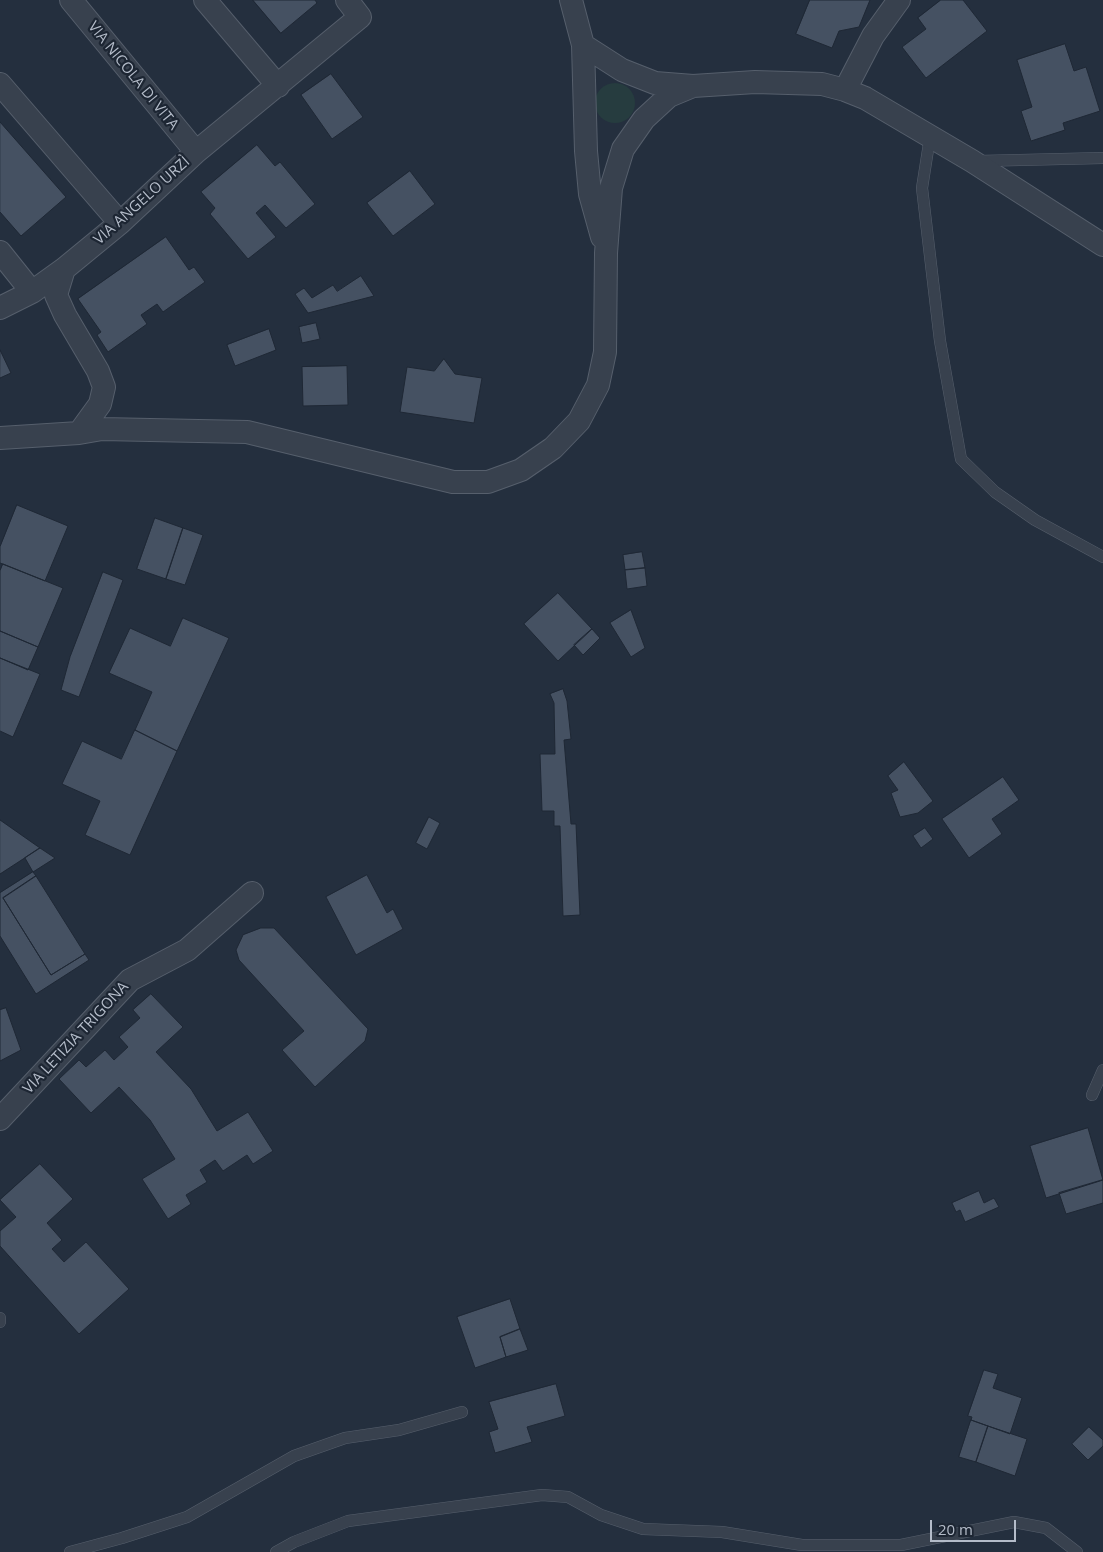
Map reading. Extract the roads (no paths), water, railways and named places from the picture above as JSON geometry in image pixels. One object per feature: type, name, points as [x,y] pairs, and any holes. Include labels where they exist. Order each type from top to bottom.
[{"type":"street","name":"VIA NICOLA DI VITA","points":[[71,0],[196,152]]},
{"type":"street","points":[[205,0],[278,86]]},
{"type":"street","name":"VIA ANGELO URZÌ","points":[[0,308],[32,292],[64,269],[120,223],[196,152],[360,17],[347,0]]},
{"type":"street","points":[[571,0],[583,45],[586,151],[590,194],[606,253]]},
{"type":"street","points":[[845,90],[873,36],[899,0]]},
{"type":"street","points":[[583,45],[622,70],[655,83],[693,86],[765,82],[822,84],[845,90],[865,98],[972,161],[1103,245]]},
{"type":"street","points":[[0,84],[120,223]]},
{"type":"street","points":[[0,438],[102,430],[247,432],[453,482],[488,482],[521,470],[553,448],[579,421],[598,385],[605,352],[606,253],[611,188],[623,149],[644,118],[669,96],[693,86]]},
{"type":"street","points":[[0,252],[32,292]]},
{"type":"street","points":[[64,269],[56,295],[65,316],[98,371],[104,387],[100,404],[79,433]]},
{"type":"street","name":"VIA LETIZIA TRIGONA","points":[[0,1119],[130,980],[187,950],[252,893]]},
{"type":"lane","points":[[930,137],[922,188],[940,341],[961,459],[995,492],[1036,520],[1103,558]]},
{"type":"lane","points":[[972,161],[1103,158]]},
{"type":"lane","points":[[1092,1094],[1103,1070]]},
{"type":"lane","points":[[70,1552],[187,1517],[294,1456],[345,1438],[399,1430],[462,1412]]},
{"type":"lane","points":[[276,1552],[294,1542],[348,1521],[542,1495],[568,1498],[601,1515],[643,1529],[722,1532],[802,1545],[901,1545],[1014,1522],[1046,1528],[1077,1552]]}]
